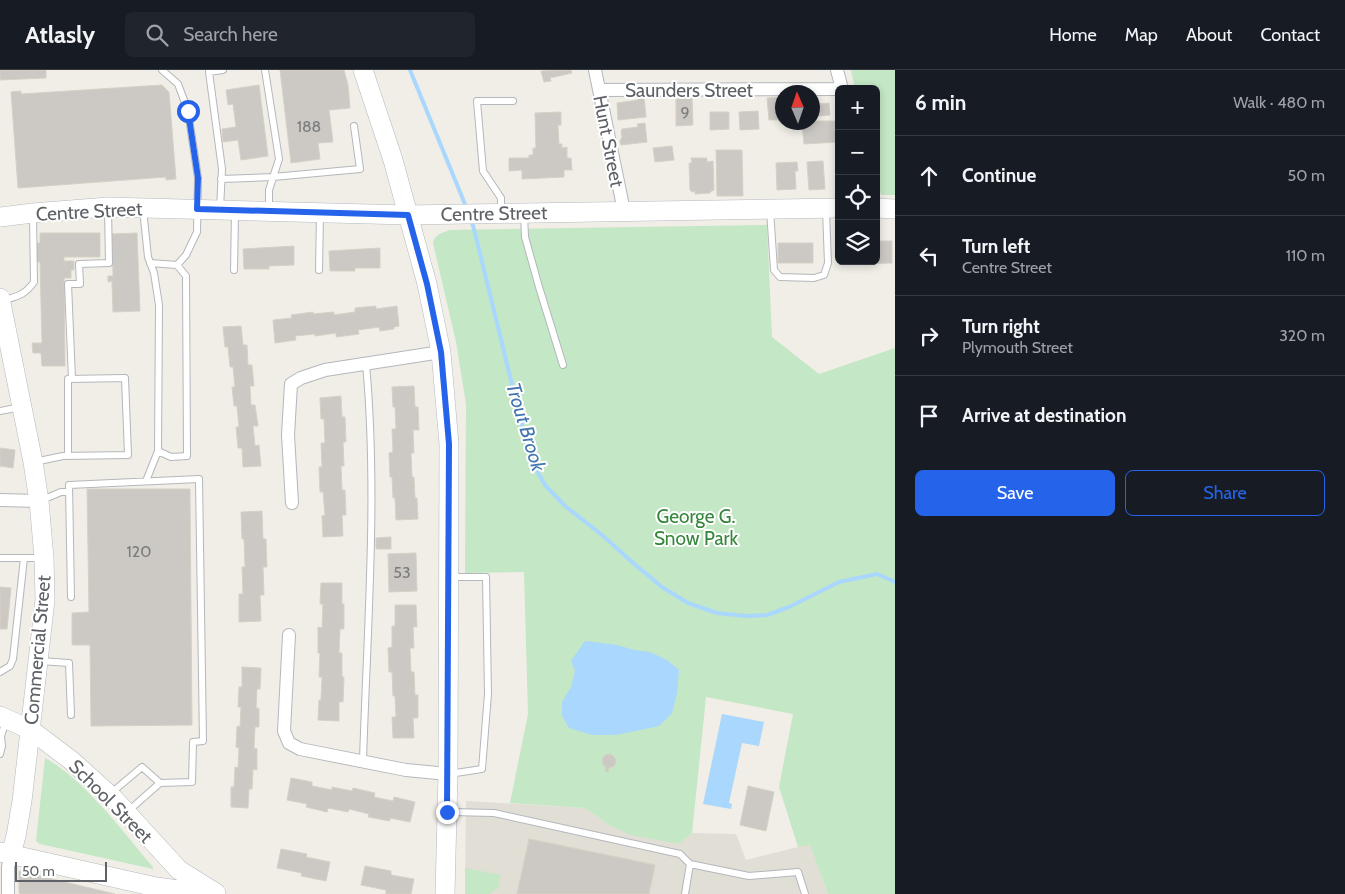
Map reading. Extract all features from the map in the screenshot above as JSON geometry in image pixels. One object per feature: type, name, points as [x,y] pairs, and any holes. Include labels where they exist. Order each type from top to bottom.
[{"type":"main road","points":[[363,70],[393,160],[427,284],[441,352],[449,444],[448,774],[445,894]]},
{"type":"main road","name":"Centre Street","points":[[0,217],[108,207],[408,215],[832,209]]},
{"type":"main road","points":[[880,208],[895,209]]},
{"type":"main road","name":"Commercial Street","points":[[0,300],[8,351],[22,407],[39,501],[44,558],[45,600],[20,816],[16,836],[6,853]]},
{"type":"main road","name":"School Street","points":[[3,718],[31,730],[72,761],[109,795],[179,870],[219,893]]},
{"type":"main road","points":[[6,853],[141,889],[219,893]]},
{"type":"street","name":"Hunt Street","points":[[595,70],[624,211]]},
{"type":"street","points":[[837,70],[839,85]]},
{"type":"street","name":"Saunders Street","points":[[599,90],[835,89]]},
{"type":"street","points":[[292,503],[288,435],[290,384],[325,370],[441,352]]},
{"type":"street","points":[[0,500],[39,501]]},
{"type":"street","points":[[289,635],[284,731],[289,742],[300,748],[406,770],[448,774]]},
{"type":"street","points":[[6,853],[8,894]]},
{"type":"lane","points":[[162,70],[178,84],[188,111],[198,178],[196,232],[186,255],[177,265]]},
{"type":"lane","points":[[223,70],[209,72],[234,270]]},
{"type":"lane","points":[[265,70],[279,159],[270,190],[269,211]]},
{"type":"lane","points":[[501,213],[501,198],[483,171],[477,101],[513,101]]},
{"type":"lane","points":[[221,179],[273,177],[360,169],[354,126]]},
{"type":"lane","points":[[72,379],[68,284],[80,284],[79,264],[109,263],[108,207]]},
{"type":"lane","points":[[143,208],[148,257],[154,273],[159,304],[158,451],[146,481]]},
{"type":"lane","points":[[770,209],[774,270],[780,277],[814,278],[824,275],[828,263],[832,209]]},
{"type":"lane","points":[[320,212],[320,270]]},
{"type":"lane","points":[[0,300],[22,295],[34,282],[33,213]]},
{"type":"lane","points":[[524,213],[525,237],[563,365]]},
{"type":"lane","points":[[150,264],[177,265],[186,276],[187,456],[171,457],[158,451]]},
{"type":"lane","points":[[363,761],[370,564],[370,415],[366,364]]},
{"type":"lane","points":[[33,462],[68,456],[128,455],[126,378],[68,379],[68,456]]},
{"type":"lane","points":[[0,411],[22,407]]},
{"type":"lane","points":[[71,597],[69,485],[199,478],[203,741],[194,742],[192,782],[160,783],[126,813]]},
{"type":"lane","points":[[39,501],[62,492],[69,492]]},
{"type":"lane","points":[[0,558],[44,558]]},
{"type":"lane","points":[[0,672],[10,666],[13,659],[24,558]]},
{"type":"lane","points":[[448,577],[486,577],[488,694],[482,769],[448,774]]},
{"type":"lane","points":[[39,661],[69,663],[71,715]]},
{"type":"lane","points":[[0,754],[3,718]]},
{"type":"lane","points":[[109,795],[142,767],[160,783]]},
{"type":"lane","points":[[447,812],[494,813],[680,854],[690,864],[749,876],[798,872],[805,894]]},
{"type":"lane","points":[[685,894],[690,864]]},
{"type":"shaded area","points":[[466,801],[585,808],[609,825],[679,844],[692,833],[736,834],[746,860],[810,844],[828,894],[465,894]]},
{"type":"green space","points":[[851,70],[895,70],[895,195],[881,195],[880,191],[880,85],[854,85]]},
{"type":"green space","name":"George G. Snow Park","points":[[767,225],[772,337],[819,374],[895,348],[895,894],[828,894],[810,845],[798,847],[779,787],[793,714],[706,697],[692,833],[679,844],[631,835],[609,825],[585,808],[510,803],[528,714],[524,572],[465,573],[466,404],[456,342],[433,243],[435,238],[439,234],[450,230]]},
{"type":"green space","points":[[45,758],[75,779],[89,793],[153,869],[40,844],[36,841]]},
{"type":"green space","points":[[465,868],[501,875],[498,889],[489,894],[465,894]]},
{"type":"water","points":[[585,641],[650,652],[667,660],[679,670],[677,693],[672,713],[659,726],[616,735],[592,735],[569,728],[562,716],[562,702],[571,687],[575,671],[571,661]]},
{"type":"water","points":[[722,714],[764,722],[759,746],[742,743],[729,803],[732,804],[731,809],[703,804]]},
{"type":"building","points":[[0,70],[46,70],[46,78],[0,80]]},
{"type":"building","points":[[280,70],[344,70],[348,85],[350,108],[329,110],[333,142],[318,143],[320,159],[291,163]]},
{"type":"building","points":[[571,70],[572,73],[550,78],[551,81],[544,82],[541,71]]},
{"type":"building","points":[[162,85],[169,92],[176,179],[166,180],[166,177],[18,188],[11,92],[21,91],[21,94]]},
{"type":"building","points":[[259,85],[268,156],[241,160],[238,140],[223,142],[222,129],[236,127],[233,104],[228,105],[226,90]]},
{"type":"building","points":[[644,97],[646,117],[618,120],[617,103],[638,100],[637,98]]},
{"type":"building","points":[[775,97],[775,120],[769,120],[767,98]]},
{"type":"building","points":[[692,98],[693,125],[676,126],[676,99]]},
{"type":"building","points":[[829,103],[830,115],[820,116],[820,104]]},
{"type":"building","points":[[758,111],[759,129],[740,130],[739,112]]},
{"type":"building","points":[[561,112],[561,125],[558,125],[559,144],[562,144],[562,148],[567,147],[567,158],[571,158],[572,170],[564,170],[564,177],[522,179],[522,170],[509,171],[509,158],[529,158],[529,155],[533,155],[533,148],[536,148],[535,113]]},
{"type":"building","points":[[710,112],[729,112],[729,129],[710,130]]},
{"type":"building","points":[[820,121],[835,121],[835,142],[804,144],[803,130],[820,130]]},
{"type":"building","points":[[645,123],[647,142],[621,145],[622,129],[638,127],[637,124]]},
{"type":"building","points":[[672,146],[674,160],[655,162],[653,148]]},
{"type":"building","points":[[716,150],[742,150],[743,196],[717,196]]},
{"type":"building","points":[[691,158],[707,158],[707,162],[713,161],[714,190],[710,193],[695,194],[695,191],[692,192],[690,190],[689,163],[692,163]]},
{"type":"building","points":[[823,161],[825,189],[809,190],[807,162]]},
{"type":"building","points":[[797,162],[798,171],[795,171],[796,189],[777,190],[776,163]]},
{"type":"building","points":[[40,233],[100,233],[100,257],[64,257],[64,261],[74,261],[74,270],[71,270],[71,278],[64,278],[65,366],[42,366],[41,353],[33,353],[32,343],[42,343],[40,262],[35,262],[34,243],[40,243]]},
{"type":"building","points":[[137,233],[140,311],[113,312],[112,281],[108,282],[108,276],[113,276],[112,234]]},
{"type":"building","points":[[880,241],[892,241],[892,263],[880,263]]},
{"type":"building","points":[[778,243],[813,243],[813,263],[778,263]]},
{"type":"building","points":[[294,246],[294,265],[269,266],[269,269],[244,269],[243,249]]},
{"type":"building","points":[[380,248],[380,268],[330,271],[329,251]]},
{"type":"building","points":[[376,306],[376,309],[397,306],[399,326],[394,327],[394,329],[380,331],[379,327],[358,330],[359,334],[336,337],[336,333],[295,336],[296,340],[275,343],[273,320],[292,318],[291,315],[313,312],[313,314],[334,312],[334,315],[355,312],[355,308]]},
{"type":"building","points":[[241,326],[243,345],[247,345],[248,365],[252,365],[254,386],[250,386],[251,405],[255,405],[258,426],[253,426],[255,446],[259,445],[261,466],[243,467],[242,448],[238,448],[236,427],[239,427],[237,406],[234,406],[232,387],[235,387],[233,367],[230,367],[228,347],[225,347],[223,327]]},
{"type":"building","points":[[414,386],[415,407],[418,407],[419,430],[413,430],[414,453],[411,453],[412,477],[414,477],[415,498],[417,498],[418,519],[396,520],[389,453],[393,452],[392,429],[396,429],[392,387]]},
{"type":"building","points":[[341,396],[342,417],[345,417],[346,442],[343,442],[344,466],[341,466],[342,490],[345,490],[346,515],[342,515],[343,536],[323,537],[322,516],[325,515],[323,492],[320,492],[319,467],[322,467],[321,443],[325,443],[324,419],[321,419],[320,398]]},
{"type":"building","points":[[0,448],[15,450],[13,468],[0,466]]},
{"type":"building","points":[[87,489],[190,489],[192,725],[91,726],[90,645],[72,645],[72,613],[89,612]]},
{"type":"building","points":[[262,511],[267,567],[263,567],[264,595],[260,595],[261,621],[239,622],[239,594],[243,594],[242,567],[245,567],[241,512]]},
{"type":"building","points":[[391,537],[391,549],[376,549],[376,538]]},
{"type":"building","points":[[416,553],[417,591],[389,592],[388,554]]},
{"type":"building","points":[[321,583],[342,583],[344,629],[340,629],[339,653],[342,653],[342,677],[344,677],[343,702],[339,702],[339,721],[318,720],[322,677],[319,677],[320,653],[318,653],[318,627],[322,628],[323,604],[320,604]]},
{"type":"building","points":[[0,587],[11,588],[7,629],[0,629]]},
{"type":"building","points":[[395,605],[416,605],[417,627],[413,627],[414,648],[410,648],[411,672],[414,672],[415,695],[418,695],[418,718],[413,718],[414,738],[393,738],[392,717],[396,717],[395,696],[393,696],[392,672],[389,672],[388,648],[392,647]]},
{"type":"building","points":[[242,667],[261,668],[260,689],[257,689],[256,708],[259,708],[259,727],[255,727],[254,748],[257,749],[257,770],[253,769],[252,789],[249,789],[248,808],[231,807],[231,787],[234,787],[235,767],[238,768],[239,748],[236,747],[237,726],[240,727],[241,707],[238,707],[239,687],[242,687]]},
{"type":"building","points":[[608,754],[615,758],[616,762],[614,766],[609,768],[608,772],[605,771],[606,768],[602,760]]},
{"type":"building","points":[[291,778],[312,782],[312,786],[332,790],[332,787],[352,791],[353,788],[375,793],[374,797],[393,801],[394,797],[415,802],[410,822],[390,818],[390,821],[368,817],[369,814],[349,809],[348,812],[328,808],[327,812],[306,807],[307,804],[287,800]]},
{"type":"building","points":[[748,786],[774,792],[766,831],[740,825]]},
{"type":"building","points":[[529,839],[655,865],[649,894],[517,894]]},
{"type":"building","points":[[529,839],[655,865],[649,894],[517,894]]},
{"type":"building","points":[[281,849],[307,854],[306,857],[330,862],[326,881],[301,876],[302,873],[277,868]]},
{"type":"building","points":[[365,866],[391,871],[391,875],[414,879],[411,894],[386,894],[386,890],[361,885]]},
{"type":"building","points":[[19,871],[115,894],[22,894],[19,893]]},
{"type":"waterway","name":"Trout Brook","points":[[410,70],[467,209]]},
{"type":"waterway","name":"Trout Brook","points":[[471,220],[527,446],[533,464],[545,485],[565,506],[662,587],[688,603],[717,613],[746,616],[767,615],[789,607],[839,582],[877,574],[895,582]]},
{"type":"route","points":[[188,111],[198,178],[197,209],[408,215],[427,284],[441,352],[449,444],[447,812]]}]
